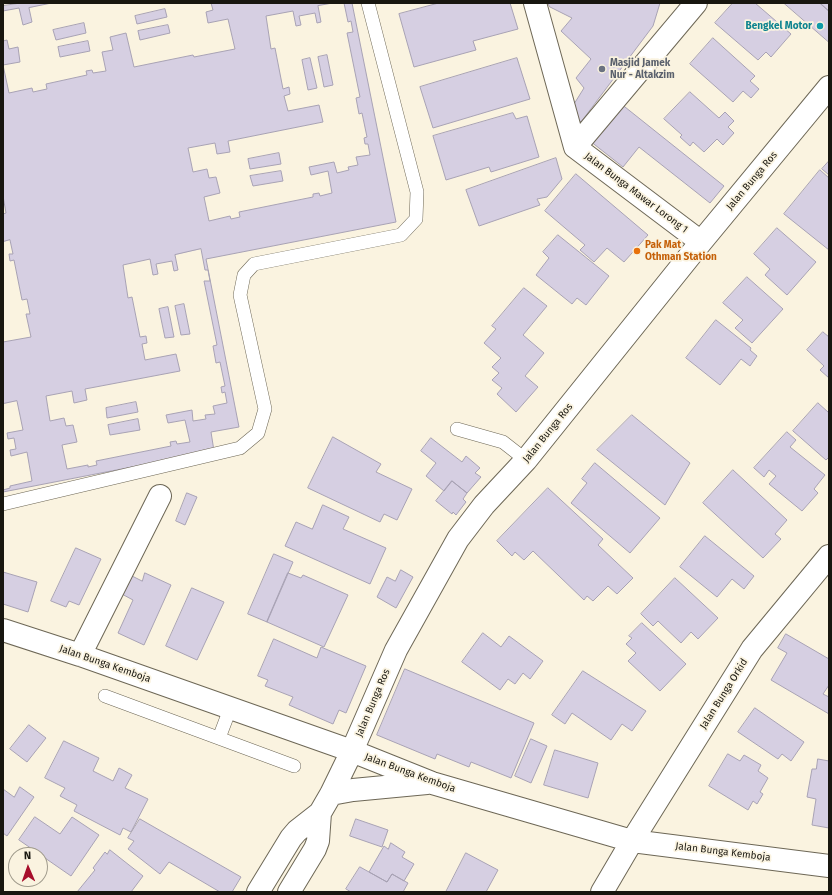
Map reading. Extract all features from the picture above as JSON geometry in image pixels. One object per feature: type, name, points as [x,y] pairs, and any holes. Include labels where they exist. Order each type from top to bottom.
[{"type":"street","name":"Jalan Bunga Mawar Lorong 1","points":[[535,3],[575,147],[701,242]]},
{"type":"street","points":[[575,147],[696,3]]},
{"type":"street","name":"Jalan Bunga Ros","points":[[258,892],[291,838],[297,831],[320,813],[331,794],[352,752],[396,650],[458,540],[484,504],[526,460],[701,242],[829,87]]},
{"type":"street","points":[[80,655],[160,496]]},
{"type":"street","name":"Jalan Bunga Orkid","points":[[603,892],[632,841],[752,649],[826,565]]},
{"type":"street","name":"Jalan Bunga Kemboja","points":[[3,630],[80,655],[230,708],[352,752],[432,783],[632,841],[829,866]]},
{"type":"street","points":[[331,794],[353,790],[432,783]]},
{"type":"street","name":"Jalan Bunga Ros","points":[[289,892],[315,849],[318,841],[320,813]]},
{"type":"lane","points":[[3,504],[240,448],[258,433],[265,409],[240,294],[244,275],[254,264],[401,235],[416,219],[417,192],[368,3]]},
{"type":"lane","points":[[458,429],[503,442],[526,460]]},
{"type":"lane","points":[[105,696],[294,766]]},
{"type":"lane","points":[[219,738],[230,708]]},
{"type":"building","points":[[21,3],[352,3],[396,222],[206,259],[239,427],[211,432],[214,451],[3,492],[3,6]]},
{"type":"building","points":[[52,3],[211,3],[213,10],[206,12],[208,23],[228,19],[235,49],[194,57],[193,55],[134,67],[126,33],[110,37],[113,50],[102,52],[106,71],[93,73],[92,70],[86,71],[87,75],[46,84],[47,89],[33,92],[32,88],[9,93],[3,65],[20,62],[18,47],[9,49],[7,40],[3,41],[3,11],[19,8],[23,25],[32,22],[29,8]],"holes":[[[165,9],[167,17],[137,24],[135,16]],[[84,23],[86,33],[56,40],[53,30]],[[168,25],[170,33],[140,40],[138,31]],[[88,41],[90,51],[60,57],[58,47]]]},
{"type":"building","points":[[333,3],[344,3],[348,22],[351,21],[353,32],[347,33],[360,97],[356,98],[359,114],[362,113],[367,137],[364,138],[365,144],[368,144],[370,155],[356,157],[358,165],[348,167],[349,170],[337,173],[334,162],[309,167],[311,175],[328,171],[332,193],[320,196],[319,193],[313,194],[313,197],[239,212],[240,217],[231,219],[230,216],[209,221],[204,197],[220,193],[216,177],[209,178],[207,169],[193,172],[188,148],[215,143],[217,154],[230,152],[228,141],[323,122],[319,105],[288,111],[284,96],[290,94],[289,87],[283,89],[275,48],[271,49],[266,16],[293,11],[296,26],[301,25],[299,16],[315,13],[317,23],[321,22],[318,6]],"holes":[[[327,55],[333,85],[324,87],[318,57]],[[310,58],[317,88],[308,90],[302,60]],[[279,153],[281,164],[250,169],[248,159]],[[281,171],[283,181],[253,186],[250,176]]]},
{"type":"building","points":[[439,3],[510,3],[518,29],[473,41],[476,50],[414,67],[399,14]]},
{"type":"building","name":"Masjid Jamek Nur - Altakzim","points":[[548,3],[660,3],[653,26],[581,122],[569,112],[584,88],[576,78],[591,59],[561,31],[572,18],[550,7]]},
{"type":"building","points":[[733,3],[755,3],[791,34],[771,57],[766,52],[758,60],[715,23]]},
{"type":"building","name":"Bengkel Motor","points":[[784,3],[820,3],[829,11],[829,42]]},
{"type":"building","points":[[820,3],[829,3],[829,11]]},
{"type":"building","points":[[713,38],[755,76],[750,81],[759,89],[751,98],[743,91],[733,102],[690,64]]},
{"type":"building","points":[[517,58],[530,99],[433,128],[420,87]]},
{"type":"building","points":[[690,92],[719,118],[725,112],[734,121],[728,127],[734,133],[723,145],[717,139],[704,152],[693,142],[690,146],[680,137],[682,135],[664,119]]},
{"type":"building","points":[[620,103],[724,186],[710,203],[639,147],[623,167],[590,141]]},
{"type":"building","points":[[513,113],[516,119],[527,116],[539,157],[491,172],[489,167],[446,180],[433,136]]},
{"type":"building","points":[[556,158],[562,179],[547,197],[537,199],[540,205],[479,226],[466,190]]},
{"type":"building","points":[[829,161],[829,175],[822,169]]},
{"type":"building","points":[[820,170],[829,178],[829,250],[784,214]]},
{"type":"building","points":[[576,174],[648,235],[624,262],[607,248],[594,262],[580,250],[585,245],[545,211]]},
{"type":"building","points":[[3,196],[6,213],[3,214]]},
{"type":"building","points":[[777,228],[816,262],[787,295],[765,275],[770,269],[754,254]]},
{"type":"building","points":[[558,235],[609,276],[586,305],[577,298],[572,304],[536,275],[549,258],[543,252]]},
{"type":"building","points":[[10,240],[13,254],[9,254],[10,261],[14,260],[22,300],[27,299],[30,314],[26,314],[31,337],[3,342],[3,242]]},
{"type":"building","points":[[201,249],[205,270],[208,270],[210,281],[204,281],[217,345],[213,346],[216,363],[220,362],[225,386],[221,387],[222,393],[225,392],[227,403],[213,406],[215,414],[205,415],[206,419],[193,421],[192,410],[166,415],[168,423],[185,420],[190,442],[177,444],[176,441],[170,442],[171,446],[96,461],[97,465],[88,467],[88,465],[67,469],[62,445],[77,442],[73,425],[66,426],[64,418],[50,421],[46,396],[72,391],[74,403],[87,400],[85,389],[180,371],[176,354],[145,360],[142,344],[147,343],[146,336],[140,337],[132,297],[128,298],[123,265],[150,259],[153,275],[158,274],[156,264],[172,261],[174,271],[178,270],[175,255]],"holes":[[[184,304],[190,334],[181,335],[175,306]],[[168,307],[174,337],[165,338],[159,309]],[[136,402],[138,412],[107,418],[106,408]],[[138,419],[140,430],[110,435],[108,425]]]},
{"type":"building","points":[[747,277],[783,309],[752,343],[735,328],[743,320],[723,303]]},
{"type":"building","points":[[524,288],[547,306],[523,335],[544,353],[525,376],[538,387],[516,412],[497,394],[502,388],[492,380],[499,373],[492,367],[501,358],[484,343],[496,329],[492,326]]},
{"type":"building","points":[[716,320],[751,348],[750,350],[757,356],[750,366],[741,359],[720,385],[686,358]]},
{"type":"building","points":[[823,332],[829,337],[829,378],[820,370],[824,366],[807,350]]},
{"type":"building","points":[[17,401],[23,430],[7,433],[8,439],[14,438],[16,449],[10,450],[11,456],[27,452],[32,481],[10,486],[10,488],[3,490],[3,404]]},
{"type":"building","points":[[818,403],[828,412],[829,410],[829,457],[826,460],[793,431]]},
{"type":"building","points":[[632,415],[690,463],[665,505],[597,450]]},
{"type":"building","points":[[787,432],[796,440],[790,447],[825,475],[814,489],[818,493],[802,511],[769,484],[776,476],[769,470],[764,477],[754,468]]},
{"type":"building","points":[[333,437],[381,464],[376,472],[412,489],[397,520],[384,514],[380,522],[308,488]]},
{"type":"building","points":[[431,438],[462,462],[466,456],[480,468],[475,473],[481,477],[467,493],[452,481],[444,491],[426,476],[436,463],[421,451]]},
{"type":"building","points":[[595,463],[660,518],[630,553],[571,503],[587,483],[582,479]]},
{"type":"building","points":[[733,470],[787,520],[775,534],[781,539],[763,558],[703,503]]},
{"type":"building","points":[[452,481],[467,493],[463,499],[466,502],[456,515],[453,512],[452,514],[436,501]]},
{"type":"building","points":[[548,488],[603,539],[598,545],[633,578],[617,594],[608,586],[593,601],[587,596],[584,600],[533,551],[524,560],[515,552],[512,556],[497,541]]},
{"type":"building","points":[[187,493],[197,497],[185,525],[176,521]]},
{"type":"building","points":[[323,505],[349,517],[343,529],[386,548],[370,584],[285,546],[296,522],[312,529]]},
{"type":"building","points":[[705,536],[754,576],[744,589],[732,579],[717,597],[680,567]]},
{"type":"building","points":[[76,548],[101,559],[79,605],[69,601],[66,607],[51,601]]},
{"type":"building","points":[[274,554],[293,562],[267,622],[248,614]]},
{"type":"building","points":[[401,570],[413,577],[396,608],[377,597],[387,577],[395,581]]},
{"type":"building","points":[[3,572],[37,582],[28,612],[3,604]]},
{"type":"building","points":[[145,573],[171,585],[144,645],[118,633],[133,600],[120,593],[128,574],[142,581]]},
{"type":"building","points":[[288,573],[301,578],[303,575],[348,595],[324,647],[267,622]]},
{"type":"building","points":[[675,578],[718,618],[698,639],[691,632],[681,643],[658,621],[653,626],[641,614]]},
{"type":"building","points":[[192,588],[224,602],[197,660],[166,646]]},
{"type":"building","points":[[642,623],[686,664],[660,691],[628,661],[636,653],[626,644],[632,638],[629,636]]},
{"type":"building","points":[[483,633],[501,647],[509,636],[543,661],[530,679],[523,673],[515,684],[508,679],[500,690],[462,662]]},
{"type":"building","points":[[786,634],[829,659],[829,685],[823,694],[829,697],[829,714],[771,680],[787,653],[778,648]]},
{"type":"building","points":[[274,639],[317,658],[321,647],[366,666],[346,713],[339,710],[333,724],[289,705],[293,697],[265,686],[268,680],[258,676]]},
{"type":"building","points":[[405,669],[534,723],[511,778],[471,762],[469,767],[437,754],[435,759],[377,735]]},
{"type":"building","points":[[583,671],[646,711],[632,731],[622,724],[611,740],[572,713],[565,724],[552,715]]},
{"type":"building","points":[[755,708],[804,742],[791,761],[782,754],[778,759],[738,732]]},
{"type":"building","points":[[29,725],[46,738],[27,762],[10,749]]},
{"type":"building","points":[[531,739],[547,746],[531,783],[515,776]]},
{"type":"building","points":[[64,741],[99,758],[93,771],[113,781],[119,768],[132,775],[125,788],[148,799],[131,832],[123,828],[120,835],[74,811],[77,805],[60,796],[65,788],[45,778]]},
{"type":"building","points":[[555,750],[598,763],[588,798],[544,785]]},
{"type":"building","points":[[728,754],[740,761],[744,755],[761,765],[758,771],[768,778],[760,792],[763,794],[757,804],[753,801],[748,810],[709,786]]},
{"type":"building","points":[[818,759],[829,761],[829,828],[812,825],[816,799],[807,797],[812,769],[816,769]]},
{"type":"building","points":[[20,787],[34,797],[7,836],[3,833],[3,789],[14,797]]},
{"type":"building","points":[[35,817],[60,834],[72,817],[99,835],[71,876],[48,860],[48,847],[29,847],[19,840]]},
{"type":"building","points":[[140,819],[241,877],[232,892],[220,892],[169,862],[160,874],[128,849],[134,841],[128,838]]},
{"type":"building","points":[[356,819],[388,830],[382,847],[350,836]]},
{"type":"building","points":[[391,843],[405,852],[402,857],[414,864],[404,881],[392,874],[387,882],[369,872],[384,846],[388,849]]},
{"type":"building","points":[[110,850],[143,876],[131,892],[77,892],[95,870],[93,868],[105,852],[107,854]]},
{"type":"building","points":[[466,853],[498,870],[486,892],[446,892]]},
{"type":"building","points":[[360,867],[387,882],[392,874],[408,883],[403,892],[351,892],[346,889]]},
{"type":"place","name":"Bengkel Motor","points":[[820,26]]},
{"type":"place","name":"Masjid Jamek Nur - Altakzim","points":[[602,69]]},
{"type":"place","name":"Pak Mat Othman Station","points":[[637,251]]}]
